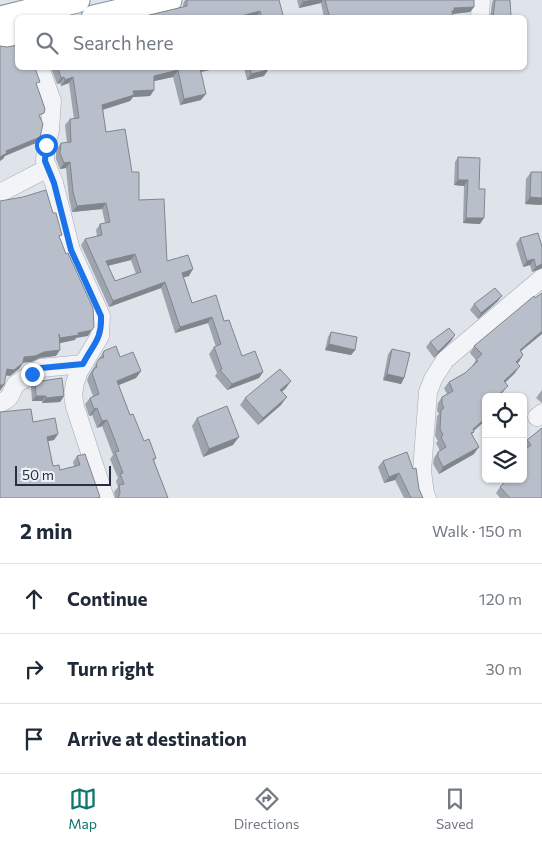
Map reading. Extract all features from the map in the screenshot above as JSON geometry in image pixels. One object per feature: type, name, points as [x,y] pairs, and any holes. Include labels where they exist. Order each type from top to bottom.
[{"type":"highway","points":[[16,15],[77,0]]},
{"type":"highway","points":[[106,15],[169,0]]},
{"type":"highway","points":[[0,19],[15,15]]},
{"type":"highway","points":[[0,39],[15,36]]},
{"type":"street","points":[[480,0],[480,15]]},
{"type":"street","points":[[41,70],[52,101],[45,161],[54,183],[71,250],[101,316],[100,336],[83,364],[75,383],[73,395],[75,407],[105,498]]},
{"type":"street","points":[[0,193],[48,168]]},
{"type":"street","points":[[427,498],[424,486],[423,462],[428,392],[433,378],[445,360],[542,278]]},
{"type":"street","points":[[0,403],[12,396],[13,388],[16,384],[41,368],[83,364]]},
{"type":"building","points":[[187,0],[279,0],[283,15],[261,15],[260,11],[245,15],[150,15],[187,6]]},
{"type":"building","points":[[325,0],[474,0],[474,7],[454,8],[453,15],[329,15]]},
{"type":"building","points":[[495,0],[510,0],[511,15],[493,15]]},
{"type":"building","points":[[0,46],[15,46],[15,70],[36,70],[40,82],[36,83],[45,109],[44,113],[39,115],[43,124],[40,137],[6,151],[7,153],[0,157]]},
{"type":"building","points":[[59,70],[178,70],[154,76],[154,90],[133,91],[134,95],[102,105],[106,132],[125,129],[132,172],[139,172],[139,200],[164,199],[167,261],[188,255],[193,269],[182,273],[192,303],[216,295],[224,321],[229,320],[242,356],[255,351],[263,372],[232,384],[220,370],[222,369],[214,347],[221,344],[212,317],[180,327],[165,282],[113,301],[85,239],[102,235],[100,224],[110,222],[106,203],[77,206],[73,192],[70,162],[64,163],[60,153],[61,143],[71,142],[70,119],[79,118],[73,77],[65,80],[64,77],[61,78]],"holes":[[[135,254],[141,272],[115,281],[106,261]]]},
{"type":"building","points":[[178,70],[200,70],[206,94],[184,99]]},
{"type":"building","points":[[250,70],[268,70],[251,74]]},
{"type":"building","points":[[458,157],[480,158],[479,189],[485,189],[484,218],[466,218],[468,180],[458,180]]},
{"type":"building","points":[[531,172],[542,172],[542,198],[530,197]]},
{"type":"building","points":[[46,190],[53,213],[56,213],[62,235],[59,236],[66,254],[68,253],[93,308],[94,327],[92,330],[78,333],[79,335],[60,338],[59,334],[60,350],[24,357],[23,363],[14,370],[7,369],[4,385],[0,385],[0,201]]},
{"type":"building","points":[[538,233],[542,247],[542,264],[536,267],[534,259],[527,261],[520,238]]},
{"type":"building","points":[[495,288],[502,296],[481,313],[474,304]]},
{"type":"building","points":[[542,293],[542,331],[520,350],[523,355],[516,362],[520,366],[504,381],[508,386],[500,393],[482,393],[482,421],[471,433],[479,447],[443,467],[438,457],[438,452],[446,447],[441,437],[443,435],[440,429],[441,410],[444,408],[442,397],[453,391],[449,382],[465,373],[478,361],[476,360],[482,354],[474,346],[534,296],[535,298]]},
{"type":"building","points":[[449,328],[455,335],[438,352],[430,342]]},
{"type":"building","points":[[331,332],[357,337],[355,350],[329,344]]},
{"type":"building","points":[[116,346],[120,357],[133,352],[141,371],[117,381],[130,415],[133,414],[144,441],[149,439],[156,458],[153,459],[168,498],[118,498],[120,493],[119,485],[124,484],[120,474],[123,473],[115,452],[119,451],[107,420],[102,421],[97,408],[94,409],[90,398],[99,394],[92,373],[97,367],[96,364],[99,359],[104,357],[104,351]]},
{"type":"building","points":[[392,349],[410,353],[404,378],[387,374]]},
{"type":"building","points":[[280,369],[291,381],[280,390],[287,397],[263,418],[245,398]]},
{"type":"building","points":[[62,378],[64,396],[46,398],[46,396],[36,396],[35,382]]},
{"type":"building","points":[[227,406],[239,437],[209,449],[197,418]]},
{"type":"building","points":[[31,409],[33,422],[55,418],[58,434],[47,437],[53,466],[59,465],[60,470],[80,465],[77,456],[85,454],[100,497],[0,498],[0,412]]},
{"type":"building","points":[[542,428],[542,498],[510,498],[500,487],[504,483],[527,483],[527,448],[531,445],[527,440]]},
{"type":"building","points":[[407,452],[413,469],[416,468],[419,489],[423,498],[411,498],[399,473],[389,477],[383,461]]},
{"type":"route","points":[[32,374],[41,368],[83,364],[100,336],[102,328],[101,316],[71,250],[54,183],[45,161],[46,145]]}]
